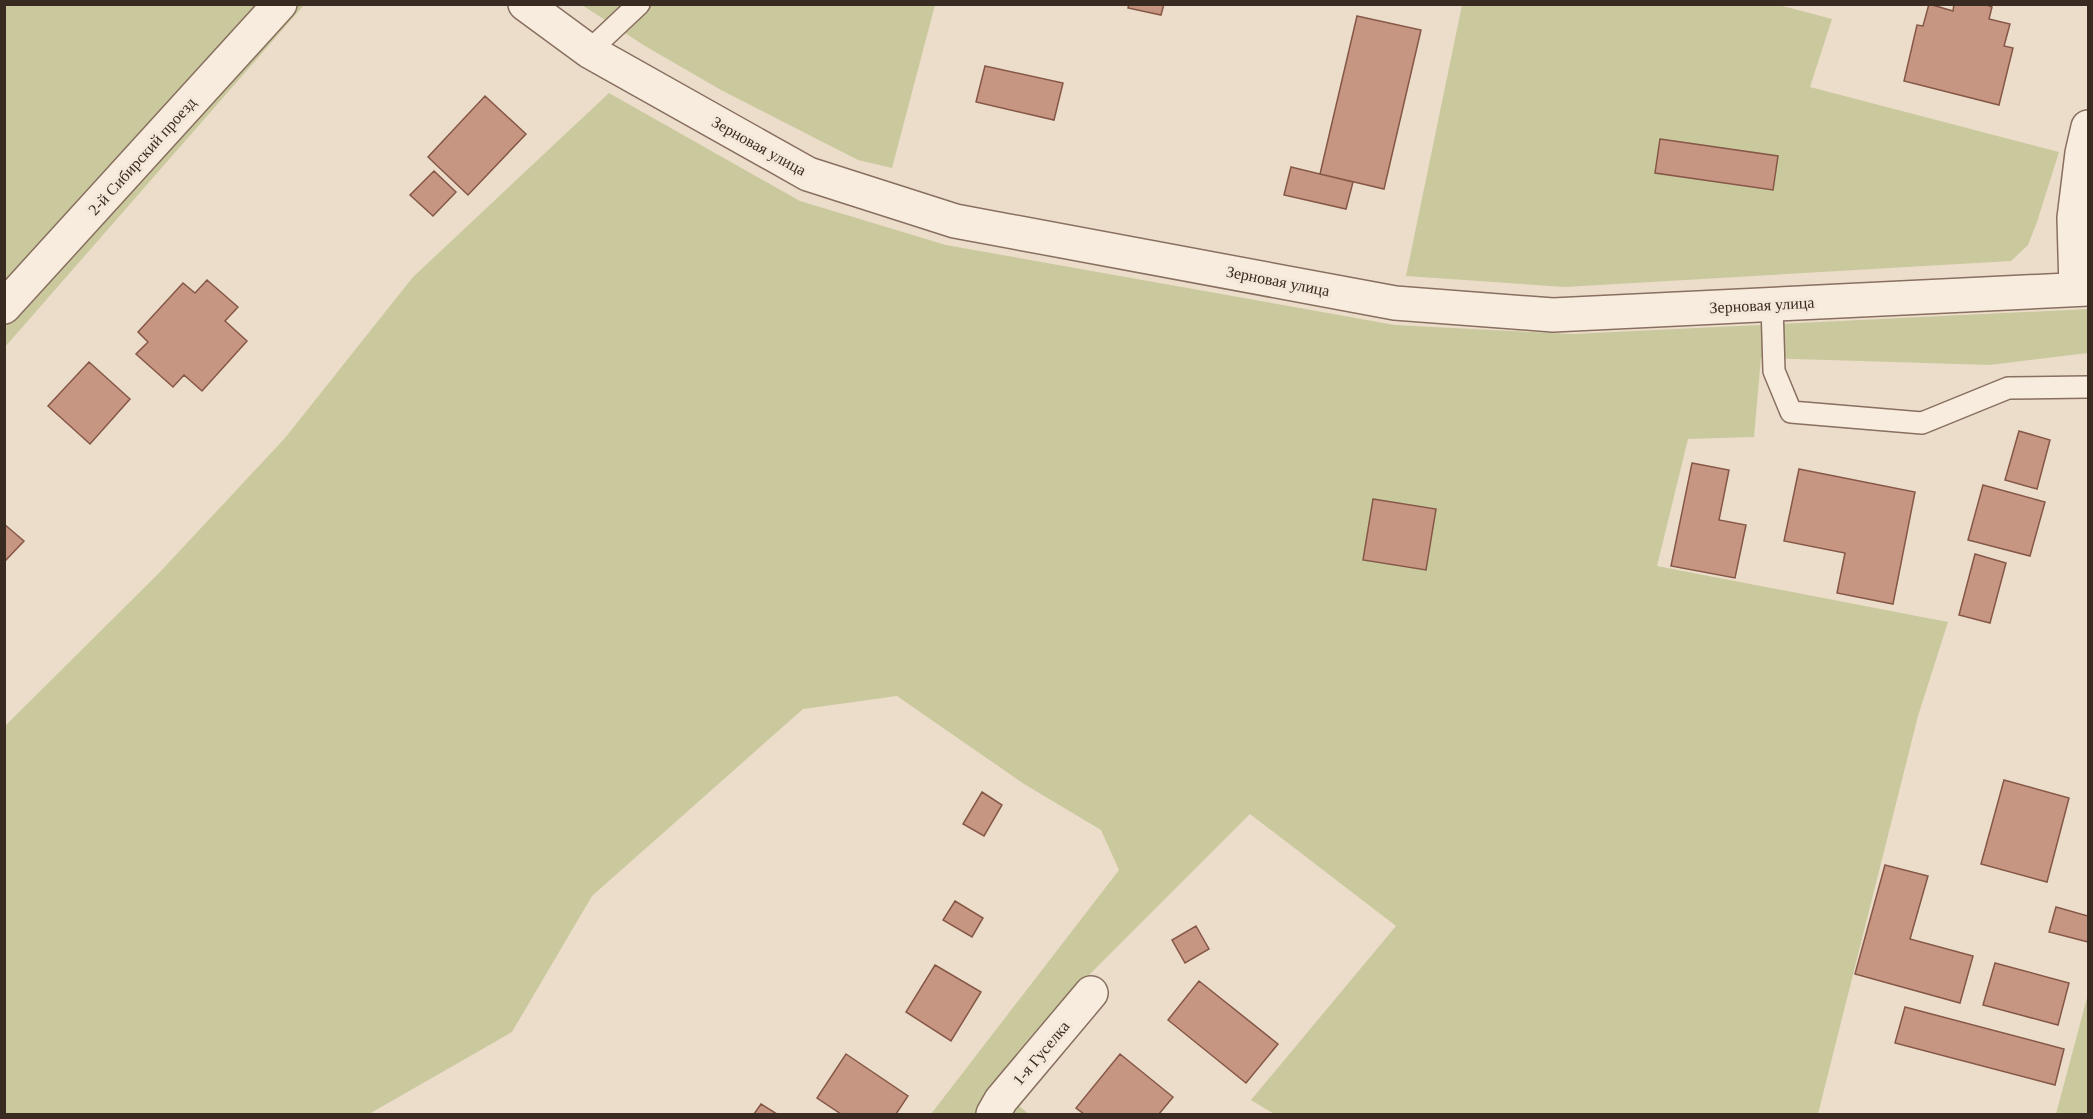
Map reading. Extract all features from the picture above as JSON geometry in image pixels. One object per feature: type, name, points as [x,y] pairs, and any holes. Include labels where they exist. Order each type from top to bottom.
[{"type":"street","name":"2-й Сибирский проезд","points":[[4,308],[280,4]]},
{"type":"street","name":"Зерновая улица","points":[[525,4],[590,51],[808,174],[956,221],[1395,303],[1553,315],[2082,289]]},
{"type":"street","points":[[2082,289],[2074,218],[2082,153],[2088,127]]},
{"type":"street","name":"1-я Гуселка","points":[[993,1114],[1001,1100],[1091,993]]},
{"type":"lane","points":[[590,51],[639,4]]},
{"type":"lane","points":[[1772,304],[1774,371],[1791,412],[1922,423],[2008,388],[2088,387]]},
{"type":"green space","points":[[5,5],[304,5],[5,347]]},
{"type":"green space","points":[[582,5],[935,5],[892,168],[858,160],[721,90],[645,46]]},
{"type":"green space","points":[[1462,5],[1779,5],[1832,19],[1810,87],[2059,152],[2028,245],[2011,261],[1565,287],[1406,276]]},
{"type":"green space","points":[[609,93],[800,201],[946,245],[1395,325],[1571,334],[2088,309],[2088,353],[1990,365],[1761,358],[1754,437],[1688,439],[1657,566],[1948,622],[1918,716],[1818,1114],[1274,1114],[1251,1100],[1396,926],[1250,814],[1088,976],[1104,993],[1015,1103],[1029,1114],[931,1114],[1119,870],[1101,830],[1024,784],[897,696],[803,709],[592,896],[512,1032],[369,1114],[5,1114],[5,726],[159,573],[285,438],[413,277]]},
{"type":"green space","points":[[2088,994],[2088,1114],[2056,1114]]},
{"type":"building","points":[[1129,4],[1164,4],[1161,15],[1128,8]]},
{"type":"building","points":[[1929,4],[1953,11],[1954,4],[1984,4],[1992,7],[1989,19],[2010,24],[2004,46],[2013,48],[1999,105],[1904,81],[1917,25],[1923,26]]},
{"type":"building","points":[[1357,16],[1421,30],[1384,189],[1320,174]]},
{"type":"building","points":[[985,66],[1063,83],[1054,120],[976,102]]},
{"type":"building","points":[[485,96],[526,134],[468,195],[428,157]]},
{"type":"building","points":[[1660,139],[1778,156],[1773,190],[1655,173]]},
{"type":"building","points":[[1291,167],[1353,182],[1346,209],[1284,195]]},
{"type":"building","points":[[434,171],[456,192],[433,216],[410,195]]},
{"type":"building","points":[[207,280],[238,307],[225,321],[247,341],[202,391],[184,375],[173,387],[136,354],[148,342],[138,332],[183,283],[195,293]]},
{"type":"building","points":[[89,362],[130,399],[90,444],[48,406]]},
{"type":"building","points":[[2019,431],[2050,440],[2037,489],[2005,480]]},
{"type":"building","points":[[1692,463],[1729,470],[1719,520],[1746,525],[1735,578],[1671,566]]},
{"type":"building","points":[[1799,469],[1915,492],[1893,604],[1837,593],[1845,553],[1784,541]]},
{"type":"building","points":[[1983,485],[2045,502],[2030,556],[1968,540]]},
{"type":"building","points":[[1373,499],[1436,509],[1426,570],[1363,560]]},
{"type":"building","points":[[4,524],[24,541],[4,562]]},
{"type":"building","points":[[1975,554],[2006,563],[1990,623],[1959,615]]},
{"type":"building","points":[[2004,780],[2069,798],[2047,882],[1981,864]]},
{"type":"building","points":[[982,792],[1002,805],[984,836],[963,824]]},
{"type":"building","points":[[1885,865],[1928,876],[1910,939],[1973,956],[1960,1003],[1855,974]]},
{"type":"building","points":[[955,901],[983,918],[972,937],[943,920]]},
{"type":"building","points":[[2056,907],[2088,916],[2088,942],[2049,932]]},
{"type":"building","points":[[1196,926],[1209,949],[1185,963],[1172,940]]},
{"type":"building","points":[[1995,963],[2069,983],[2058,1025],[1983,1005]]},
{"type":"building","points":[[935,965],[981,992],[951,1041],[906,1012]]},
{"type":"building","points":[[1199,981],[1278,1044],[1246,1083],[1168,1020]]},
{"type":"building","points":[[1905,1007],[2064,1049],[2055,1085],[1895,1043]]},
{"type":"building","points":[[846,1054],[908,1096],[896,1114],[841,1114],[817,1098]]},
{"type":"building","points":[[1120,1054],[1173,1097],[1159,1114],[1084,1114],[1076,1108]]},
{"type":"building","points":[[761,1104],[777,1114],[754,1114]]}]
